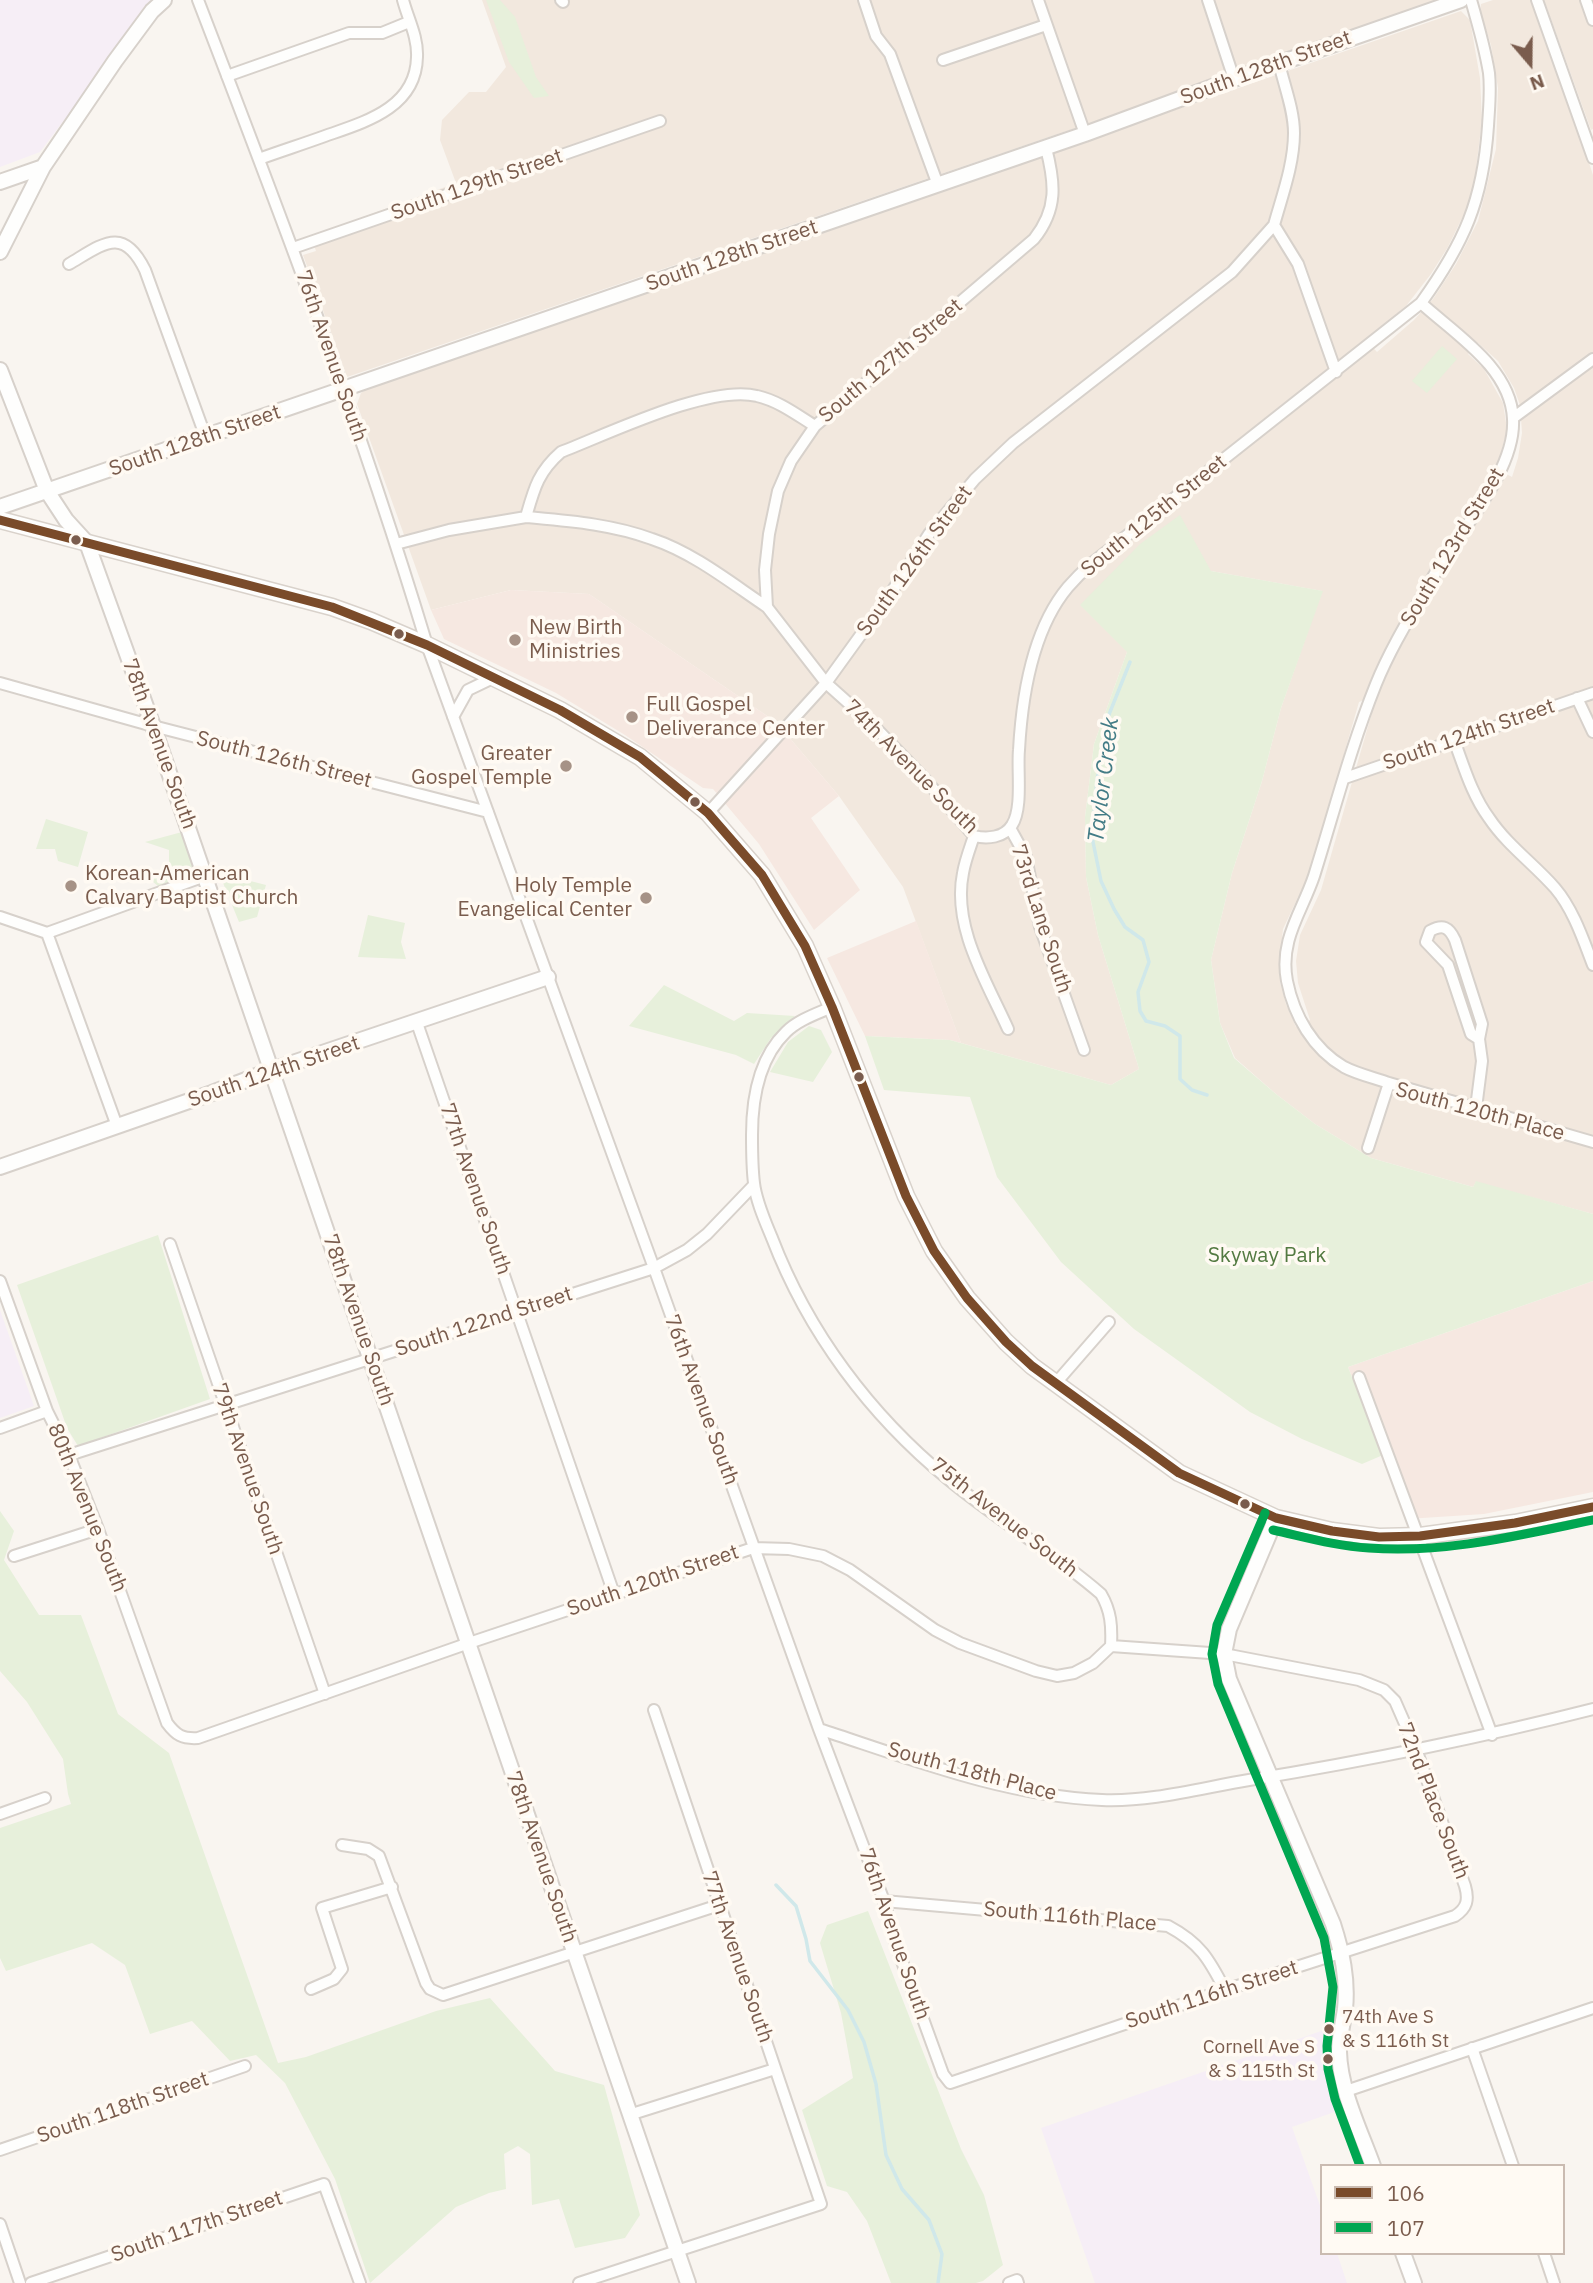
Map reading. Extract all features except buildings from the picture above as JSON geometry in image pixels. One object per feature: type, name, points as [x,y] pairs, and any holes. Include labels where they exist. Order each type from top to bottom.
[{"type":"main road","points":[[0,520],[332,607],[371,621],[427,645],[560,710],[622,745],[663,774],[708,813],[762,875],[805,946],[832,1007],[906,1196],[934,1251],[967,1298],[1015,1350],[1055,1384],[1179,1473],[1276,1518],[1332,1531],[1365,1535],[1420,1536],[1515,1523],[1593,1507]]},
{"type":"street","points":[[0,252],[43,167],[115,61],[152,11],[164,0]]},
{"type":"street","name":"76th Avenue South","points":[[198,0],[293,248],[397,544],[427,645],[753,1548],[884,1901],[895,1942],[943,2074],[950,2083]]},
{"type":"street","points":[[259,159],[371,120],[388,110],[404,95],[412,80],[418,58],[413,29],[403,0]]},
{"type":"street","points":[[863,0],[876,36],[890,54],[939,185]]},
{"type":"street","points":[[1038,0],[1085,134]]},
{"type":"street","points":[[1208,0],[1234,79]]},
{"type":"street","name":"South 128th Street","points":[[0,507],[1046,148],[1461,0]]},
{"type":"street","name":"South 125th Street","points":[[1010,828],[1017,811],[1019,749],[1030,672],[1051,612],[1067,588],[1091,564],[1420,303],[1441,275],[1470,220],[1486,155],[1489,74],[1471,0]]},
{"type":"street","points":[[1537,0],[1593,159]]},
{"type":"street","points":[[1586,0],[1593,20]]},
{"type":"street","points":[[227,76],[349,33],[382,33],[409,22]]},
{"type":"street","points":[[943,60],[1046,25]]},
{"type":"street","points":[[1279,63],[1294,134],[1274,225],[1298,264],[1336,372]]},
{"type":"street","name":"South 129th Street","points":[[293,248],[660,121]]},
{"type":"street","name":"South 127th Street","points":[[526,517],[534,487],[545,466],[561,452],[694,401],[735,394],[756,395],[779,404],[815,426],[1034,239],[1047,220],[1053,200],[1054,178],[1046,148]]},
{"type":"street","points":[[0,182],[43,167]]},
{"type":"street","name":"South 126th Street","points":[[708,813],[826,682],[891,593],[929,534],[975,479],[1013,443],[1232,272],[1274,225]]},
{"type":"street","points":[[69,264],[102,245],[116,241],[128,244],[137,253],[206,438]]},
{"type":"street","name":"South 123rd Street","points":[[1389,1083],[1345,1067],[1314,1042],[1293,1002],[1287,978],[1286,955],[1291,929],[1312,881],[1376,683],[1444,558],[1497,478],[1512,440],[1513,418],[1509,397],[1499,377],[1484,359],[1420,303]]},
{"type":"street","points":[[1513,418],[1593,359]]},
{"type":"street","name":"78th Avenue South","points":[[0,370],[47,491],[66,520],[87,543],[153,726],[688,2283]]},
{"type":"street","points":[[767,607],[765,570],[778,491],[791,461],[815,426]]},
{"type":"street","points":[[397,544],[449,530],[526,517]]},
{"type":"street","name":"74th Avenue South","points":[[526,517],[589,522],[654,539],[700,563],[767,607],[826,682],[890,743],[974,836],[993,837],[1010,828]]},
{"type":"street","points":[[453,717],[462,696],[468,690],[493,678]]},
{"type":"street","name":"South 126th Street","points":[[0,682],[153,726],[488,812]]},
{"type":"street","name":"South 124th Street","points":[[1345,778],[1593,693]]},
{"type":"street","points":[[1577,698],[1593,732]]},
{"type":"street","points":[[1454,740],[1475,796],[1489,819],[1558,891],[1578,926],[1593,965]]},
{"type":"street","name":"73rd Lane South","points":[[1010,828],[1026,857],[1040,927],[1084,1050]]},
{"type":"street","points":[[974,836],[962,873],[964,917],[970,944],[1008,1030]]},
{"type":"street","points":[[0,917],[47,933],[205,876]]},
{"type":"street","points":[[1476,1108],[1482,1061],[1479,1039],[1482,1024],[1455,940],[1450,930],[1444,926],[1437,927],[1430,931],[1426,942],[1448,965],[1471,1034],[1479,1039]]},
{"type":"street","points":[[47,933],[117,1126]]},
{"type":"street","name":"South 124th Street","points":[[0,1167],[272,1070],[548,977]]},
{"type":"street","name":"75th Avenue South","points":[[832,1007],[799,1022],[775,1045],[762,1072],[752,1114],[754,1185],[785,1272],[830,1351],[879,1413],[948,1479],[1101,1594],[1109,1607],[1111,1646]]},
{"type":"street","name":"77th Avenue South","points":[[417,1023],[614,1594]]},
{"type":"street","name":"South 120th Place","points":[[1368,1147],[1389,1083],[1593,1142]]},
{"type":"street","name":"South 122nd Street","points":[[69,1455],[654,1268],[687,1250],[707,1234],[754,1185]]},
{"type":"street","name":"79th Avenue South","points":[[170,1244],[325,1694]]},
{"type":"street","name":"80th Avenue South","points":[[0,1281],[47,1411],[69,1455],[98,1529],[167,1723],[176,1734]]},
{"type":"street","points":[[1055,1384],[1109,1322]]},
{"type":"street","points":[[1359,1377],[1492,1735]]},
{"type":"street","points":[[0,1428],[47,1411]]},
{"type":"street","points":[[1276,1518],[1229,1629],[1224,1654],[1229,1679],[1272,1776],[1342,1952],[1346,1975],[1339,2051],[1346,2091],[1372,2164]]},
{"type":"street","points":[[14,1556],[98,1529]]},
{"type":"street","name":"South 120th Street","points":[[176,1734],[185,1739],[198,1738],[469,1643],[753,1548],[808,1551],[824,1556],[850,1570],[934,1630],[960,1643],[1036,1671],[1057,1676],[1074,1673],[1093,1663],[1111,1646]]},
{"type":"street","points":[[1111,1646],[1224,1654]]},
{"type":"street","name":"72nd Place South","points":[[1224,1654],[1359,1680],[1384,1690],[1395,1701],[1416,1749],[1465,1886],[1467,1901]]},
{"type":"street","points":[[1416,1749],[1492,1735],[1593,1709]]},
{"type":"street","name":"77th Avenue South","points":[[654,1710],[821,2204],[677,2250]]},
{"type":"street","name":"South 118th Place","points":[[819,1729],[945,1770],[1019,1789],[1066,1797],[1134,1800],[1416,1749]]},
{"type":"street","points":[[0,1814],[45,1798]]},
{"type":"street","points":[[342,1845],[376,1853],[386,1868],[426,1983],[436,1993],[449,1994],[719,1906]]},
{"type":"street","points":[[311,1989],[334,1979],[342,1969],[322,1908],[392,1887]]},
{"type":"street","name":"South 116th Place","points":[[884,1901],[1168,1926],[1183,1934],[1202,1951],[1225,1990]]},
{"type":"street","name":"South 116th Street","points":[[950,2083],[1455,1916],[1463,1910],[1467,1901]]},
{"type":"street","points":[[1346,2091],[1593,2008]]},
{"type":"street","points":[[1472,2048],[1512,2164]]},
{"type":"street","name":"South 118th Street","points":[[0,2150],[246,2066]]},
{"type":"street","points":[[629,2115],[775,2069]]},
{"type":"street","name":"South 117th Street","points":[[31,2283],[324,2184],[360,2283]]},
{"type":"street","points":[[0,2224],[20,2283]]},
{"type":"street","points":[[579,2283],[677,2250]]},
{"type":"street","points":[[1404,2255],[1414,2283]]},
{"type":"street","points":[[1545,2255],[1555,2283]]},
{"type":"shaded area","points":[[0,0],[155,0],[40,152],[0,167]]},
{"type":"shaded area","points":[[482,0],[1450,0],[347,377],[303,255],[316,251],[311,236],[456,183],[440,140],[442,120],[469,92],[486,92],[506,67]]},
{"type":"shaded area","points":[[1493,0],[1536,0],[1593,175],[1593,1214],[1476,1182],[1473,1187],[1371,1158],[1315,1124],[1235,1058],[1220,1023],[1211,960],[1232,873],[1262,781],[1281,708],[1322,591],[1211,571],[1127,652],[1094,744],[1085,817],[1086,877],[1098,935],[1139,1069],[1111,1085],[961,1043],[903,887],[839,796],[776,722],[589,594],[511,590],[431,610],[357,404],[365,390],[1461,11],[1470,20],[1480,78],[1482,120],[1474,186],[1448,247],[1431,274],[1406,306],[1366,340],[1377,352],[1414,320],[1433,299],[1456,264],[1478,221],[1496,149],[1498,88],[1491,45],[1480,11],[1481,4]],"holes":[[[1478,343],[1498,361],[1514,388],[1520,405],[1522,433],[1512,477],[1497,469],[1507,429],[1503,403],[1484,369],[1468,354]],[[1377,695],[1321,890],[1300,935],[1296,961],[1298,983],[1310,1020],[1296,1027],[1280,982],[1283,929],[1310,872],[1359,702]]]},
{"type":"shaded area","points":[[1544,0],[1593,0],[1591,130]]},
{"type":"shaded area","points":[[511,590],[589,594],[776,722],[839,796],[811,818],[860,890],[814,930],[759,844],[713,789],[703,788],[625,735],[556,693],[444,639],[431,610]]},
{"type":"shaded area","points":[[916,921],[961,1043],[950,1040],[865,1036],[827,958]]},
{"type":"shaded area","points":[[1593,1281],[1593,1492],[1484,1514],[1407,1519],[1348,1367]]},
{"type":"shaded area","points":[[0,1310],[34,1406],[0,1418]]},
{"type":"shaded area","points":[[1327,2029],[1326,2064],[1340,2110],[1292,2127],[1320,2205],[1320,2255],[1338,2255],[1347,2283],[1095,2283],[1041,2128]]},
{"type":"green space","points":[[486,0],[500,0],[515,17],[536,77],[549,96],[534,98],[509,62]]},
{"type":"green space","points":[[1442,346],[1457,359],[1427,393],[1412,381]]},
{"type":"green space","name":"Skyway Park","points":[[1180,515],[1211,571],[1323,591],[1281,708],[1262,781],[1232,873],[1211,960],[1220,1023],[1234,1058],[1315,1124],[1371,1158],[1473,1187],[1476,1181],[1593,1214],[1593,1281],[1348,1367],[1383,1455],[1362,1464],[1302,1439],[1250,1412],[1134,1329],[1061,1262],[997,1177],[970,1097],[884,1090],[865,1036],[950,1040],[1111,1085],[1139,1069],[1098,935],[1086,877],[1085,817],[1094,744],[1127,652],[1080,605],[1140,544]]},
{"type":"green space","points":[[46,819],[88,832],[78,867],[58,861],[55,849],[36,849]]},
{"type":"green space","points":[[182,832],[194,867],[188,875],[158,886],[147,877],[169,871],[169,850],[145,842]]},
{"type":"green space","points":[[219,873],[266,885],[257,917],[239,922]]},
{"type":"green space","points":[[368,915],[405,923],[401,942],[406,959],[358,957]]},
{"type":"green space","points":[[664,985],[734,1021],[747,1013],[795,1016],[771,1038],[754,1064],[736,1055],[629,1026]]},
{"type":"green space","points":[[809,1026],[821,1030],[832,1052],[813,1082],[770,1072],[788,1042]]},
{"type":"green space","points":[[158,1235],[210,1399],[78,1446],[67,1428],[17,1285]]},
{"type":"green space","points":[[0,1511],[14,1531],[4,1560],[39,1615],[81,1615],[118,1714],[169,1753],[278,2063],[306,2057],[436,2011],[490,1998],[555,2071],[604,2085],[640,2215],[625,2238],[575,2248],[559,2199],[532,2205],[530,2154],[518,2146],[504,2154],[506,2189],[456,2207],[370,2283],[335,2179],[285,2083],[256,2055],[230,2061],[192,2021],[150,2034],[125,1965],[92,1943],[6,1971],[0,1958],[0,1828],[71,1804],[63,1759],[27,1702],[0,1671]]},
{"type":"green space","points":[[868,1911],[961,2149],[984,2195],[1003,2265],[983,2281],[891,2283],[867,2221],[847,2192],[827,2186],[802,2110],[853,2078],[841,2013],[820,1943],[827,1925]]},
{"type":"waterway","name":"Taylor Creek","points":[[1130,662],[1108,717],[1097,780],[1092,837],[1101,881],[1114,909],[1125,927],[1143,940],[1149,962],[1138,992],[1140,1011],[1146,1021],[1165,1026],[1180,1036],[1180,1079],[1192,1090],[1207,1095]]},
{"type":"waterway","points":[[776,1885],[796,1906],[810,1961],[848,2010],[864,2042],[876,2084],[886,2155],[902,2189],[929,2220],[942,2254],[938,2283]]},
{"type":"transit line","name":"106","points":[[0,520],[332,607],[427,645],[560,710],[640,757],[708,813],[762,875],[805,946],[832,1007],[906,1196],[934,1251],[967,1298],[1006,1342],[1032,1366],[1179,1473],[1276,1518],[1332,1531],[1379,1537],[1420,1536],[1515,1523],[1593,1507]]},
{"type":"transit line","name":"107","points":[[1265,1513],[1217,1625],[1212,1654],[1218,1684],[1324,1938],[1333,1987],[1327,2046],[1328,2069],[1335,2099],[1359,2164]]},
{"type":"transit line","name":"107","points":[[1273,1530],[1357,1547],[1397,1549],[1482,1542],[1593,1520]]},
{"type":"place","name":"New Birth Ministries","points":[[515,640]]},
{"type":"place","name":"Full Gospel Deliverance Center","points":[[632,717]]},
{"type":"place","name":"Greater Gospel Temple","points":[[566,766]]},
{"type":"place","name":"Korean-American Calvary Baptist Church","points":[[71,886]]},
{"type":"place","name":"Holy Temple Evangelical Center","points":[[646,898]]},
{"type":"place","name":"74th Ave S & S 116th St","points":[[1329,2029]]},
{"type":"place","name":"Cornell Ave S & S 115th St","points":[[1328,2059]]}]
